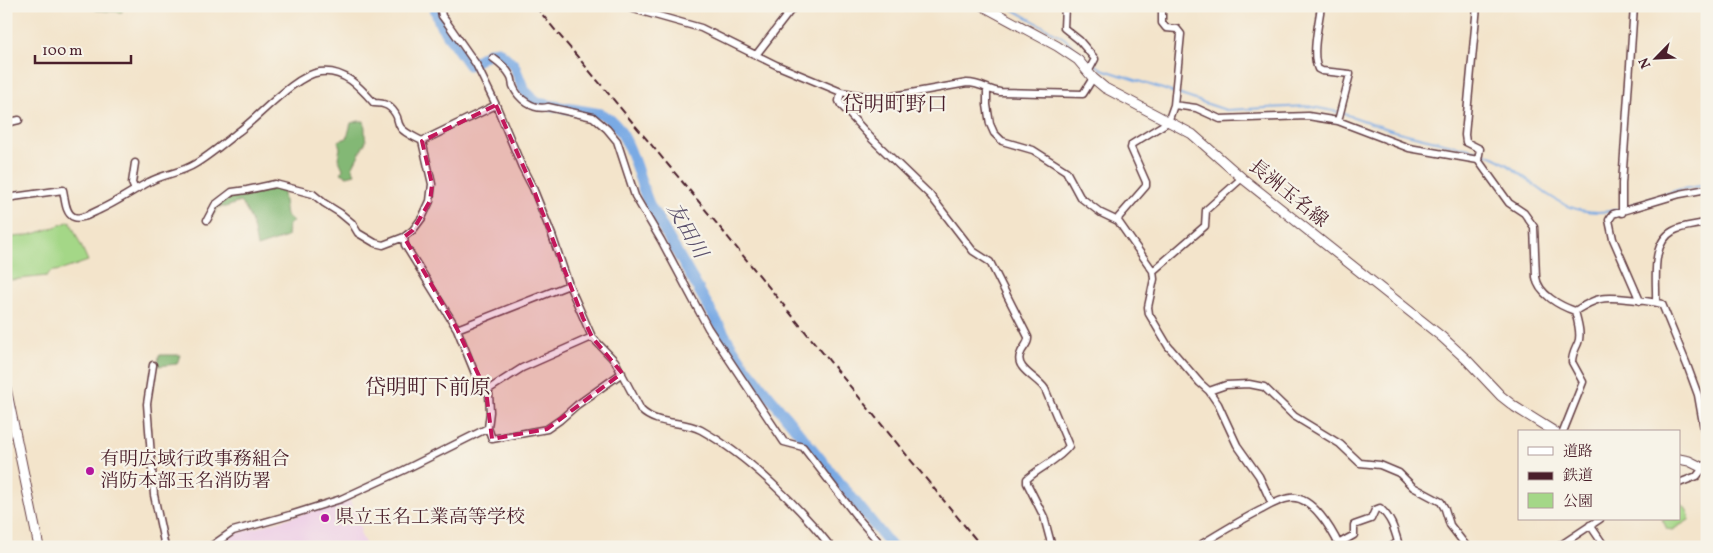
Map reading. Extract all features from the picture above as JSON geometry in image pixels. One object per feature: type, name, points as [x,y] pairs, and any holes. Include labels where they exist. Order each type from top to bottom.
[{"type":"main road","name":"長洲玉名線","points":[[983,6],[1056,46],[1092,69],[1106,88],[1192,134],[1242,178],[1442,337],[1514,407],[1552,430]]},
{"type":"main road","points":[[6,388],[10,424],[39,547]]},
{"type":"main road","points":[[1680,459],[1706,467]]},
{"type":"street","points":[[440,6],[445,20],[475,63],[496,105],[536,195],[569,285],[592,337],[615,361],[641,410],[656,419],[689,425],[716,439],[787,497],[808,518],[831,547]]},
{"type":"street","points":[[623,6],[701,28],[776,65],[841,92],[866,96],[894,96],[968,83],[978,83],[1000,92],[1083,94],[1095,59],[1079,40],[1064,28],[1065,6]]},
{"type":"street","points":[[756,55],[794,6]]},
{"type":"street","points":[[1118,221],[1146,186],[1131,148],[1132,144],[1168,122],[1174,105],[1181,34],[1177,29],[1166,28],[1162,23],[1162,6]]},
{"type":"street","points":[[1321,6],[1316,64],[1318,69],[1322,72],[1350,74],[1340,116]]},
{"type":"street","points":[[1477,6],[1465,135],[1466,142],[1479,155],[1510,203],[1524,213],[1534,227],[1537,284],[1549,297],[1575,311],[1580,334],[1579,342],[1574,349],[1572,362],[1583,382],[1564,430]]},
{"type":"street","points":[[1622,210],[1634,6]]},
{"type":"street","points":[[493,58],[506,68],[512,77],[513,86],[524,102],[542,109],[548,107],[593,117],[617,141],[635,196],[708,328],[784,442],[803,447],[857,517],[883,547]]},
{"type":"street","points":[[6,198],[63,190],[68,213],[72,217],[80,218],[112,204],[150,181],[194,165],[240,131],[294,84],[305,77],[320,72],[334,73],[348,78],[360,87],[374,102],[385,103],[392,108],[399,126],[422,141],[432,184],[430,201],[414,230],[404,237],[383,245],[375,243],[358,233],[352,223],[313,194],[275,184],[232,192],[215,205],[206,220]]},
{"type":"street","points":[[987,88],[986,105],[994,134],[1002,141],[1033,150],[1066,171],[1080,197],[1101,213],[1118,221],[1153,271],[1154,279],[1148,307],[1149,314],[1168,346],[1200,383],[1209,390],[1218,404],[1236,445],[1260,476],[1272,504]]},
{"type":"street","points":[[841,92],[839,101],[841,105],[930,195],[973,251],[990,262],[1028,337],[1029,342],[1019,355],[1020,362],[1024,371],[1039,381],[1045,388],[1069,446],[1027,479],[1027,483],[1044,517],[1052,547]]},
{"type":"street","points":[[422,141],[496,105]]},
{"type":"street","points":[[1174,105],[1196,108],[1220,119],[1340,116],[1409,148],[1479,155]]},
{"type":"street","points":[[6,123],[19,120]]},
{"type":"street","points":[[135,163],[132,183],[136,190]]},
{"type":"street","points":[[1153,271],[1205,226],[1206,210],[1242,178]]},
{"type":"street","points":[[1640,301],[1614,239],[1609,220],[1613,214],[1622,210],[1680,194],[1707,189]]},
{"type":"street","points":[[1656,302],[1658,248],[1664,238],[1674,230],[1707,222]]},
{"type":"street","points":[[404,237],[405,245],[457,329],[476,376],[488,394],[490,412],[488,428],[492,439],[547,429],[577,405],[622,374]]},
{"type":"street","points":[[457,329],[569,285]]},
{"type":"street","points":[[1575,311],[1585,304],[1606,298],[1662,304],[1698,395],[1707,446]]},
{"type":"street","points":[[486,390],[522,368],[592,337]]},
{"type":"street","points":[[153,365],[147,404],[154,495],[165,547]]},
{"type":"street","points":[[1209,390],[1226,385],[1249,384],[1264,386],[1294,416],[1340,444],[1360,463],[1380,465],[1399,473],[1413,487],[1441,502],[1450,525],[1467,547]]},
{"type":"street","points":[[210,547],[233,531],[290,516],[340,499],[404,470],[488,428]]},
{"type":"street","points":[[1680,483],[1698,476],[1706,467]]},
{"type":"street","points":[[1198,547],[1235,523],[1272,504],[1290,498],[1300,499],[1308,504],[1331,527],[1339,545],[1354,535],[1354,525],[1370,520],[1375,510],[1380,508],[1386,513],[1392,523],[1398,542],[1391,547]]},
{"type":"street","points":[[1558,547],[1598,520]]},
{"type":"street","points":[[1590,525],[1605,547]]},
{"type":"highlighted area","points":[[496,105],[533,188],[583,318],[592,337],[622,373],[547,429],[492,439],[486,391],[457,329],[404,237],[413,230],[430,201],[432,184],[422,141]]},
{"type":"shaded area","name":"県立玉名工業高等学校","points":[[350,500],[361,528],[360,533],[367,547],[215,547],[225,538],[234,534]]},
{"type":"green space","points":[[96,6],[122,6],[122,12],[96,10]]},
{"type":"green space","points":[[364,121],[366,141],[352,168],[355,174],[347,176],[341,173],[343,169],[338,158],[340,148],[338,141],[347,138],[351,123]]},
{"type":"green space","points":[[275,185],[284,189],[286,215],[293,221],[288,226],[287,237],[257,247],[250,217],[240,202],[226,207],[218,207],[209,222],[216,206],[233,193]]},
{"type":"green space","points":[[70,221],[88,261],[50,272],[47,276],[10,280],[6,263],[6,237],[47,230]]},
{"type":"green space","points":[[159,355],[180,355],[177,364],[158,366]]},
{"type":"green space","points":[[1680,502],[1688,512],[1689,520],[1672,530],[1667,529],[1662,520],[1680,520]]},
{"type":"waterway","name":"友田川","points":[[434,6],[440,24],[469,65],[491,52],[498,51],[514,65],[524,90],[537,103],[601,114],[611,120],[619,129],[631,153],[649,204],[730,344],[744,365],[892,547]]},
{"type":"waterway","points":[[1007,6],[1064,38],[1085,58],[1102,69],[1226,110],[1308,106],[1338,112]]},
{"type":"waterway","points":[[1342,113],[1394,131],[1477,151]]},
{"type":"waterway","points":[[1482,153],[1504,163],[1562,203],[1587,211],[1617,210]]},
{"type":"waterway","points":[[1631,205],[1681,189],[1707,185]]},
{"type":"railway","points":[[535,6],[690,191],[982,547]]},
{"type":"place","name":"有明広域行政事務組合 消防本部玉名消防署","points":[[90,471]]},
{"type":"place","name":"県立玉名工業高等学校","points":[[325,518]]},
{"type":"district","name":"岱明町野口","points":[[895,105]]},
{"type":"district","name":"岱明町下前原","points":[[428,388]]}]
